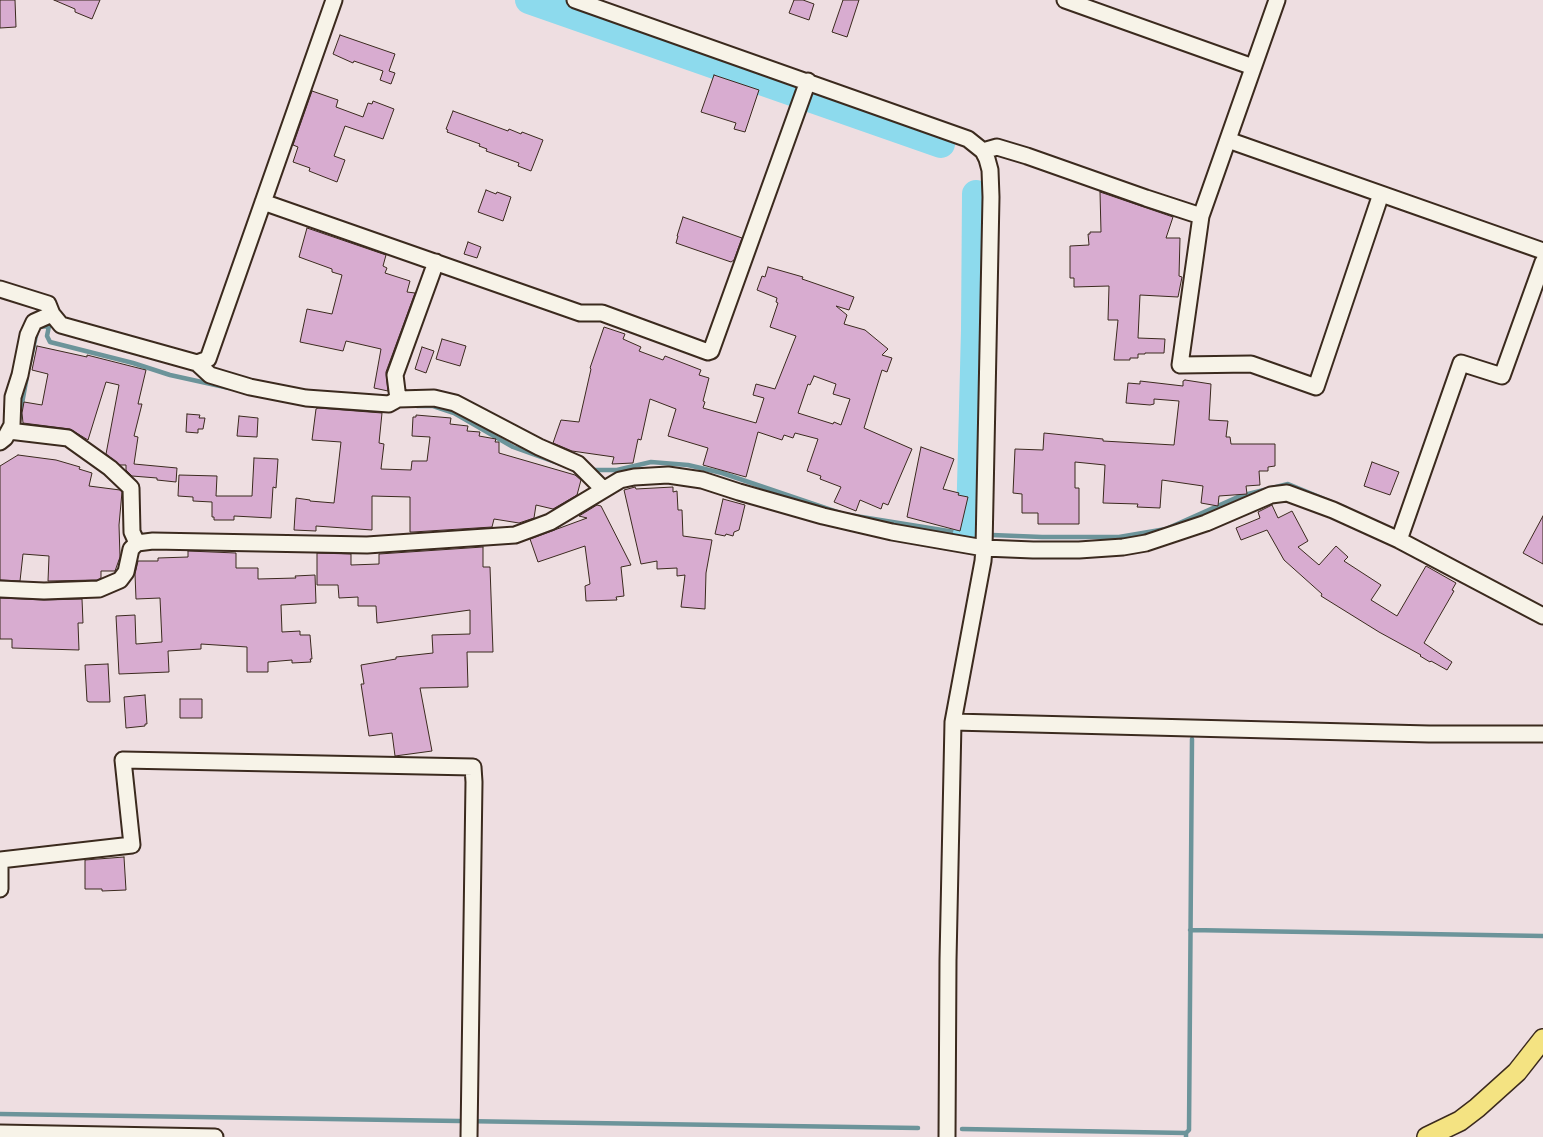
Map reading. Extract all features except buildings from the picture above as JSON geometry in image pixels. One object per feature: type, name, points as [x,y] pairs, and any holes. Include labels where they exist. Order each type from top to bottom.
[{"type":"main road","points":[[1427,1137],[1460,1121],[1483,1103],[1517,1072],[1543,1039]]},
{"type":"street","points":[[197,363],[208,359],[334,0]]},
{"type":"street","points":[[575,0],[808,81],[968,140],[983,150],[990,170],[984,548],[983,562],[952,722],[947,1137]]},
{"type":"street","points":[[1065,0],[1253,67]]},
{"type":"street","points":[[1277,0],[1201,216],[1180,365],[1250,364],[1316,387],[1382,194]]},
{"type":"street","points":[[263,202],[580,313],[602,313],[708,352],[711,351],[808,81]]},
{"type":"street","points":[[1228,140],[1543,251]]},
{"type":"street","points":[[983,150],[998,147],[1201,216]]},
{"type":"street","points":[[398,399],[395,375],[436,262]]},
{"type":"street","points":[[1399,540],[1462,362],[1502,376],[1543,262]]},
{"type":"street","points":[[0,289],[48,304],[52,314],[61,325],[197,363],[210,375],[250,387],[306,398],[389,404],[398,399],[434,398],[455,403],[578,464],[603,490]]},
{"type":"street","points":[[4,437],[12,425],[13,397],[20,375],[28,335],[34,322],[52,314]]},
{"type":"street","points":[[4,437],[68,438],[110,468],[131,488],[132,532],[137,544]]},
{"type":"street","points":[[0,589],[44,591],[99,589],[120,580],[126,572],[131,549],[137,544],[152,541],[368,545],[515,535],[550,522],[620,480],[634,477],[668,475],[702,480],[823,516],[892,532],[984,548],[1079,550],[1123,547],[1146,543],[1206,523],[1271,495],[1287,493],[1333,510],[1399,540],[1543,616]]},
{"type":"street","points":[[952,722],[1429,734],[1543,734]]},
{"type":"street","points":[[0,889],[0,860],[132,845],[123,760],[473,767],[469,1125]]},
{"type":"street","points":[[0,1133],[215,1137]]},
{"type":"waterway","points":[[529,0],[941,144]]},
{"type":"waterway","points":[[967,534],[970,524],[976,194]]},
{"type":"waterway","points":[[29,366],[38,327],[49,326],[47,336],[50,342],[133,363],[170,375],[229,388]]},
{"type":"waterway","points":[[19,420],[27,376]]},
{"type":"waterway","points":[[417,406],[433,406],[454,413],[513,447],[566,466]]},
{"type":"waterway","points":[[590,470],[617,470],[651,462],[688,465],[722,473],[843,514],[967,534],[1042,537],[1119,537],[1166,529],[1240,496],[1288,484],[1346,508]]},
{"type":"waterway","points":[[1186,1137],[1186,1133],[1189,1130],[1192,739]]},
{"type":"waterway","points":[[1190,930],[1543,936]]},
{"type":"waterway","points":[[0,1114],[918,1128]]},
{"type":"waterway","points":[[962,1129],[1186,1133]]}]
